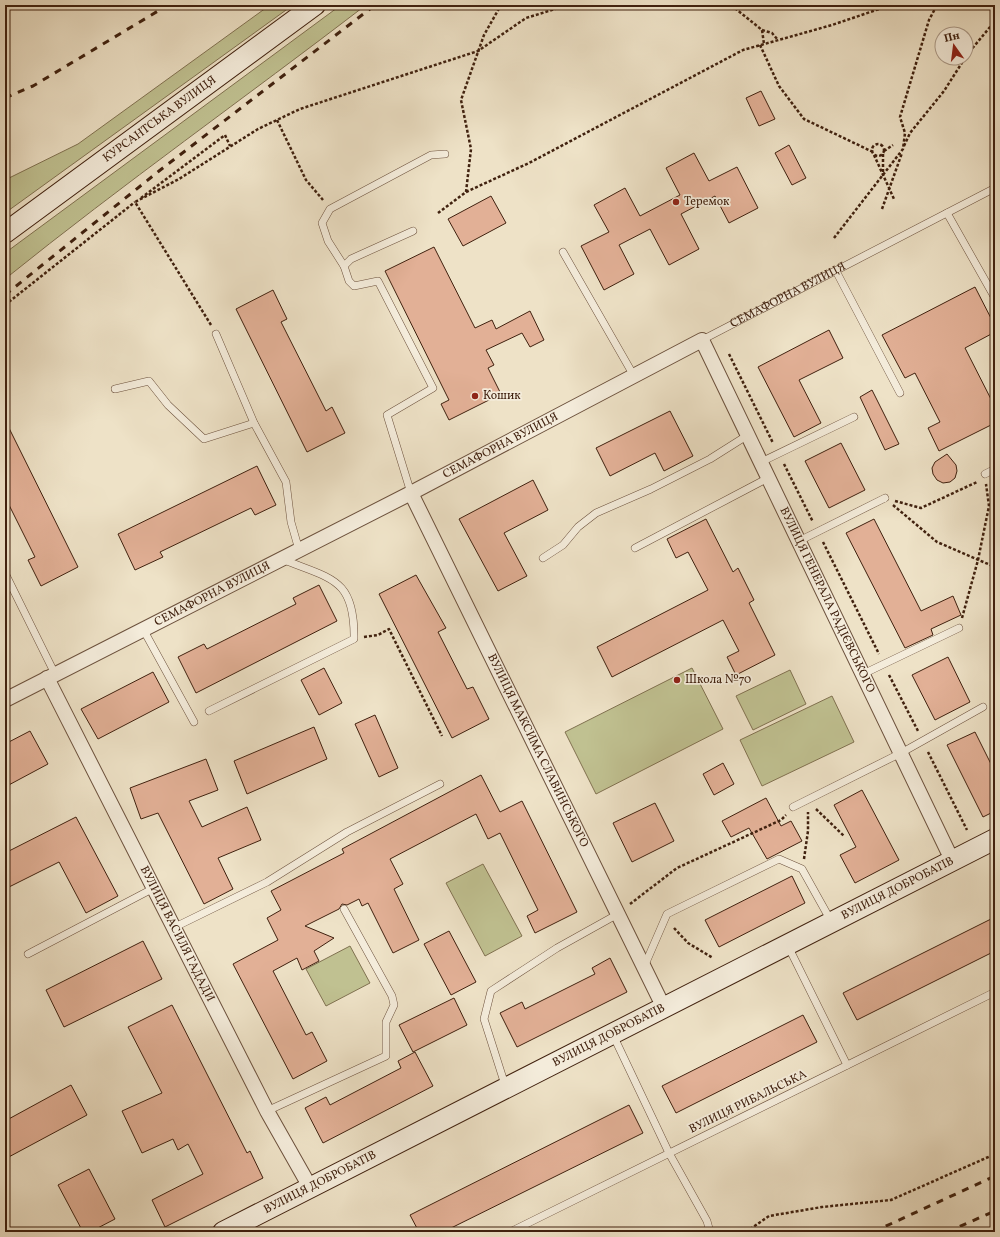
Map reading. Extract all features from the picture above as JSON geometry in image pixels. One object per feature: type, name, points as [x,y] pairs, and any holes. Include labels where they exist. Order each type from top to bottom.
[{"type":"street","name":"КУРСАНТСЬКА ВУЛИЦЯ","points":[[5,233],[316,5]]},
{"type":"street","name":"СЕМАФОРНА ВУЛИЦЯ","points":[[8,696],[51,676],[411,493],[702,340]]},
{"type":"street","name":"ВУЛИЦЯ ГЕНЕРАЛА РАДІЄВСЬКОГО","points":[[702,340],[952,860]]},
{"type":"street","name":"ВУЛИЦЯ МАКСИМА СЛАВИНСЬКОГО","points":[[411,493],[664,1008]]},
{"type":"street","name":"ВУЛИЦЯ ВАСИЛЯ ГАДАДИ","points":[[51,676],[154,888],[267,1111],[310,1187]]},
{"type":"street","name":"ВУЛИЦЯ ДОБРОБАТІВ","points":[[223,1232],[995,839]]},
{"type":"lane","points":[[411,493],[387,416],[433,388],[378,280],[354,286],[349,281],[344,266],[328,241],[322,223],[330,209],[430,155],[445,154]]},
{"type":"lane","name":"СЕМАФОРНА ВУЛИЦЯ","points":[[702,340],[995,188]]},
{"type":"lane","points":[[947,213],[995,298]]},
{"type":"lane","points":[[344,266],[351,260],[413,231]]},
{"type":"lane","points":[[563,252],[634,376]]},
{"type":"lane","points":[[836,271],[900,393]]},
{"type":"lane","points":[[216,334],[254,423],[286,482],[291,522],[299,550]]},
{"type":"lane","points":[[115,390],[149,381],[168,405],[204,439],[254,423]]},
{"type":"lane","points":[[761,462],[854,417]]},
{"type":"lane","points":[[543,558],[563,545],[578,527],[596,513],[651,489],[710,459],[748,436]]},
{"type":"lane","points":[[985,474],[995,469]]},
{"type":"lane","points":[[635,548],[768,478]]},
{"type":"lane","points":[[799,541],[885,498]]},
{"type":"lane","points":[[209,711],[354,640],[354,620],[352,610],[343,589],[336,582],[322,573],[282,559]]},
{"type":"lane","points":[[5,573],[51,676]]},
{"type":"lane","points":[[863,674],[959,628]]},
{"type":"lane","points":[[143,629],[194,722]]},
{"type":"lane","points":[[793,807],[901,753],[984,707]]},
{"type":"lane","points":[[175,927],[267,882],[347,832],[440,784]]},
{"type":"lane","points":[[644,967],[668,914],[779,859],[802,869],[831,922]]},
{"type":"lane","points":[[28,954],[154,888]]},
{"type":"lane","points":[[267,1111],[386,1056],[386,1022],[394,1005],[392,996],[344,909]]},
{"type":"lane","points":[[506,1088],[484,1019],[491,991],[557,948],[618,914]]},
{"type":"lane","points":[[787,944],[847,1065]]},
{"type":"lane","name":"ВУЛИЦЯ РИБАЛЬСЬКА","points":[[510,1232],[995,992]]},
{"type":"lane","points":[[612,1034],[669,1153],[707,1221],[710,1232]]},
{"type":"path","points":[[466,192],[471,149],[462,100],[484,35],[501,5]]},
{"type":"path","points":[[135,202],[179,179],[258,129],[300,109],[478,51],[526,18],[568,5]]},
{"type":"path","points":[[731,5],[762,30],[772,33],[778,40]]},
{"type":"path","points":[[438,212],[466,192],[529,163],[743,50],[832,25],[891,5]]},
{"type":"path","points":[[834,238],[903,150],[905,133],[900,117],[929,20],[937,5]]},
{"type":"path","points":[[974,46],[995,21]]},
{"type":"path","points":[[762,30],[764,44]]},
{"type":"path","points":[[760,45],[779,86],[804,119],[877,156],[884,153],[893,145]]},
{"type":"path","points":[[882,210],[910,133],[944,91],[959,66]]},
{"type":"path","points":[[277,120],[306,180],[330,209]]},
{"type":"path","points":[[5,305],[135,202],[225,135],[230,146]]},
{"type":"path","points":[[883,175],[884,153],[882,146],[876,145],[873,153],[883,175],[894,198]]},
{"type":"path","points":[[135,202],[216,334]]},
{"type":"path","points":[[729,354],[967,830]]},
{"type":"path","points":[[885,498],[920,508],[977,482],[985,474]]},
{"type":"path","points":[[959,628],[978,560],[989,506],[985,474]]},
{"type":"path","points":[[885,498],[937,542],[995,567]]},
{"type":"path","points":[[354,640],[378,635],[389,629],[442,736]]},
{"type":"path","points":[[808,800],[844,836]]},
{"type":"path","points":[[802,869],[808,831],[808,800]]},
{"type":"path","points":[[618,914],[677,868],[781,820],[793,807]]},
{"type":"path","points":[[668,914],[670,924],[688,943],[713,958]]},
{"type":"path","points":[[746,1232],[769,1216],[822,1207],[891,1200],[995,1154]]},
{"type":"green space","points":[[270,5],[293,5],[5,213],[5,180],[78,144]]},
{"type":"green space","points":[[341,5],[366,5],[94,209],[5,279],[5,253]]},
{"type":"green space","points":[[692,668],[723,729],[596,794],[565,732]]},
{"type":"green space","points":[[790,670],[806,704],[753,730],[736,696]]},
{"type":"green space","points":[[832,696],[854,742],[762,786],[740,740]]},
{"type":"green space","points":[[483,864],[522,936],[485,956],[446,883]]},
{"type":"green space","points":[[350,946],[370,983],[326,1006],[306,969]]},
{"type":"building","points":[[761,91],[775,119],[759,126],[746,98]]},
{"type":"building","points":[[789,145],[806,178],[792,185],[775,153]]},
{"type":"building","points":[[694,153],[709,181],[737,167],[758,208],[729,223],[715,196],[681,214],[699,249],[669,265],[650,229],[619,245],[634,274],[604,290],[581,246],[609,232],[594,205],[625,188],[640,216],[680,195],[666,168]]},
{"type":"building","points":[[491,196],[506,223],[463,246],[448,219]]},
{"type":"building","points":[[434,247],[475,328],[492,320],[496,329],[530,311],[544,340],[530,347],[522,333],[486,350],[494,365],[488,368],[501,394],[449,420],[441,404],[449,400],[385,271]]},
{"type":"building","points":[[975,287],[995,326],[995,332],[965,348],[995,407],[995,423],[939,451],[928,428],[940,422],[915,373],[905,378],[882,335]]},
{"type":"building","points":[[273,290],[287,319],[281,322],[326,411],[332,407],[345,433],[307,452],[236,309]]},
{"type":"building","points":[[829,330],[843,358],[799,380],[821,423],[794,437],[758,367]]},
{"type":"building","points":[[872,390],[899,444],[885,450],[860,397]]},
{"type":"building","points":[[670,411],[693,456],[664,471],[655,453],[610,476],[596,448]]},
{"type":"building","points":[[5,420],[78,567],[41,586],[28,560],[35,557],[5,497]]},
{"type":"building","points":[[841,443],[865,490],[829,508],[805,461]]},
{"type":"building","points":[[947,454],[956,465],[957,471],[955,478],[950,482],[943,483],[937,480],[933,474],[932,468],[935,462]]},
{"type":"building","points":[[257,466],[276,505],[255,515],[251,508],[160,552],[163,557],[135,570],[118,534]]},
{"type":"building","points":[[533,480],[548,510],[504,533],[527,576],[498,591],[459,519]]},
{"type":"building","points":[[706,519],[733,572],[738,568],[754,600],[749,603],[775,655],[736,675],[727,657],[739,651],[723,620],[612,677],[597,647],[708,590],[688,552],[676,558],[667,539]]},
{"type":"building","points":[[874,519],[921,611],[953,596],[961,615],[931,629],[933,635],[905,648],[846,533]]},
{"type":"building","points":[[416,575],[446,628],[438,632],[467,689],[473,687],[489,719],[452,738],[379,594]]},
{"type":"building","points":[[319,585],[337,621],[196,693],[178,657],[204,644],[207,649],[296,604],[293,598]]},
{"type":"building","points":[[948,657],[970,702],[935,720],[912,675]]},
{"type":"building","points":[[324,668],[342,703],[319,715],[301,680]]},
{"type":"building","points":[[153,672],[169,702],[98,739],[81,709]]},
{"type":"building","points":[[375,715],[398,768],[379,777],[355,724]]},
{"type":"building","points":[[314,727],[327,759],[247,794],[234,761]]},
{"type":"building","points":[[30,731],[48,764],[5,787],[5,744]]},
{"type":"building","points":[[975,732],[995,772],[995,811],[983,817],[947,745]]},
{"type":"building","points":[[206,759],[218,790],[189,801],[202,827],[247,807],[261,840],[218,858],[233,889],[204,904],[158,813],[141,819],[130,788]]},
{"type":"building","points":[[723,763],[734,784],[714,795],[703,774]]},
{"type":"building","points":[[481,775],[500,812],[522,801],[577,912],[535,933],[527,916],[538,910],[500,833],[488,839],[476,814],[390,859],[403,884],[394,889],[419,940],[393,953],[368,903],[362,906],[359,899],[347,905],[342,904],[339,909],[305,926],[334,938],[314,951],[319,961],[302,970],[297,958],[273,971],[306,1035],[312,1032],[327,1061],[293,1079],[233,964],[278,940],[267,918],[281,910],[271,891],[344,853],[342,849]]},
{"type":"building","points":[[862,790],[899,860],[855,883],[840,855],[856,847],[834,805]]},
{"type":"building","points":[[766,798],[781,826],[791,821],[802,841],[767,859],[749,828],[731,837],[722,821]]},
{"type":"building","points":[[655,803],[674,841],[632,862],[613,823]]},
{"type":"building","points":[[76,817],[118,896],[86,913],[59,862],[5,889],[5,853]]},
{"type":"building","points":[[792,876],[805,903],[719,947],[705,920]]},
{"type":"building","points":[[995,917],[995,951],[857,1020],[843,993]]},
{"type":"building","points":[[449,931],[476,982],[451,995],[424,944]]},
{"type":"building","points":[[143,941],[162,979],[64,1027],[46,990]]},
{"type":"building","points":[[610,958],[627,992],[517,1047],[500,1013],[522,1002],[525,1009],[595,974],[592,968]]},
{"type":"building","points":[[454,998],[467,1025],[413,1052],[399,1025]]},
{"type":"building","points":[[172,1005],[247,1153],[250,1151],[263,1178],[165,1227],[152,1200],[203,1174],[188,1144],[178,1150],[173,1139],[142,1153],[122,1111],[162,1093],[128,1027]]},
{"type":"building","points":[[803,1015],[817,1042],[676,1113],[662,1086]]},
{"type":"building","points":[[415,1052],[433,1086],[323,1143],[305,1108],[326,1097],[330,1105],[401,1068],[398,1061]]},
{"type":"building","points":[[71,1085],[87,1115],[5,1159],[5,1121]]},
{"type":"building","points":[[629,1105],[643,1133],[443,1232],[419,1232],[410,1215]]},
{"type":"building","points":[[89,1169],[115,1219],[90,1232],[83,1232],[58,1185]]},
{"type":"railway","points":[[5,98],[33,86],[168,5]]},
{"type":"railway","points":[[5,295],[159,171],[375,5]]},
{"type":"railway","points":[[873,1232],[995,1176]]},
{"type":"railway","points":[[947,1232],[995,1211]]},
{"type":"railway","points":[[988,1232],[995,1229]]},
{"type":"place","name":"Теремок","points":[[676,202]]},
{"type":"place","name":"Кошик","points":[[475,396]]},
{"type":"place","name":"Школа №70","points":[[677,680]]}]
